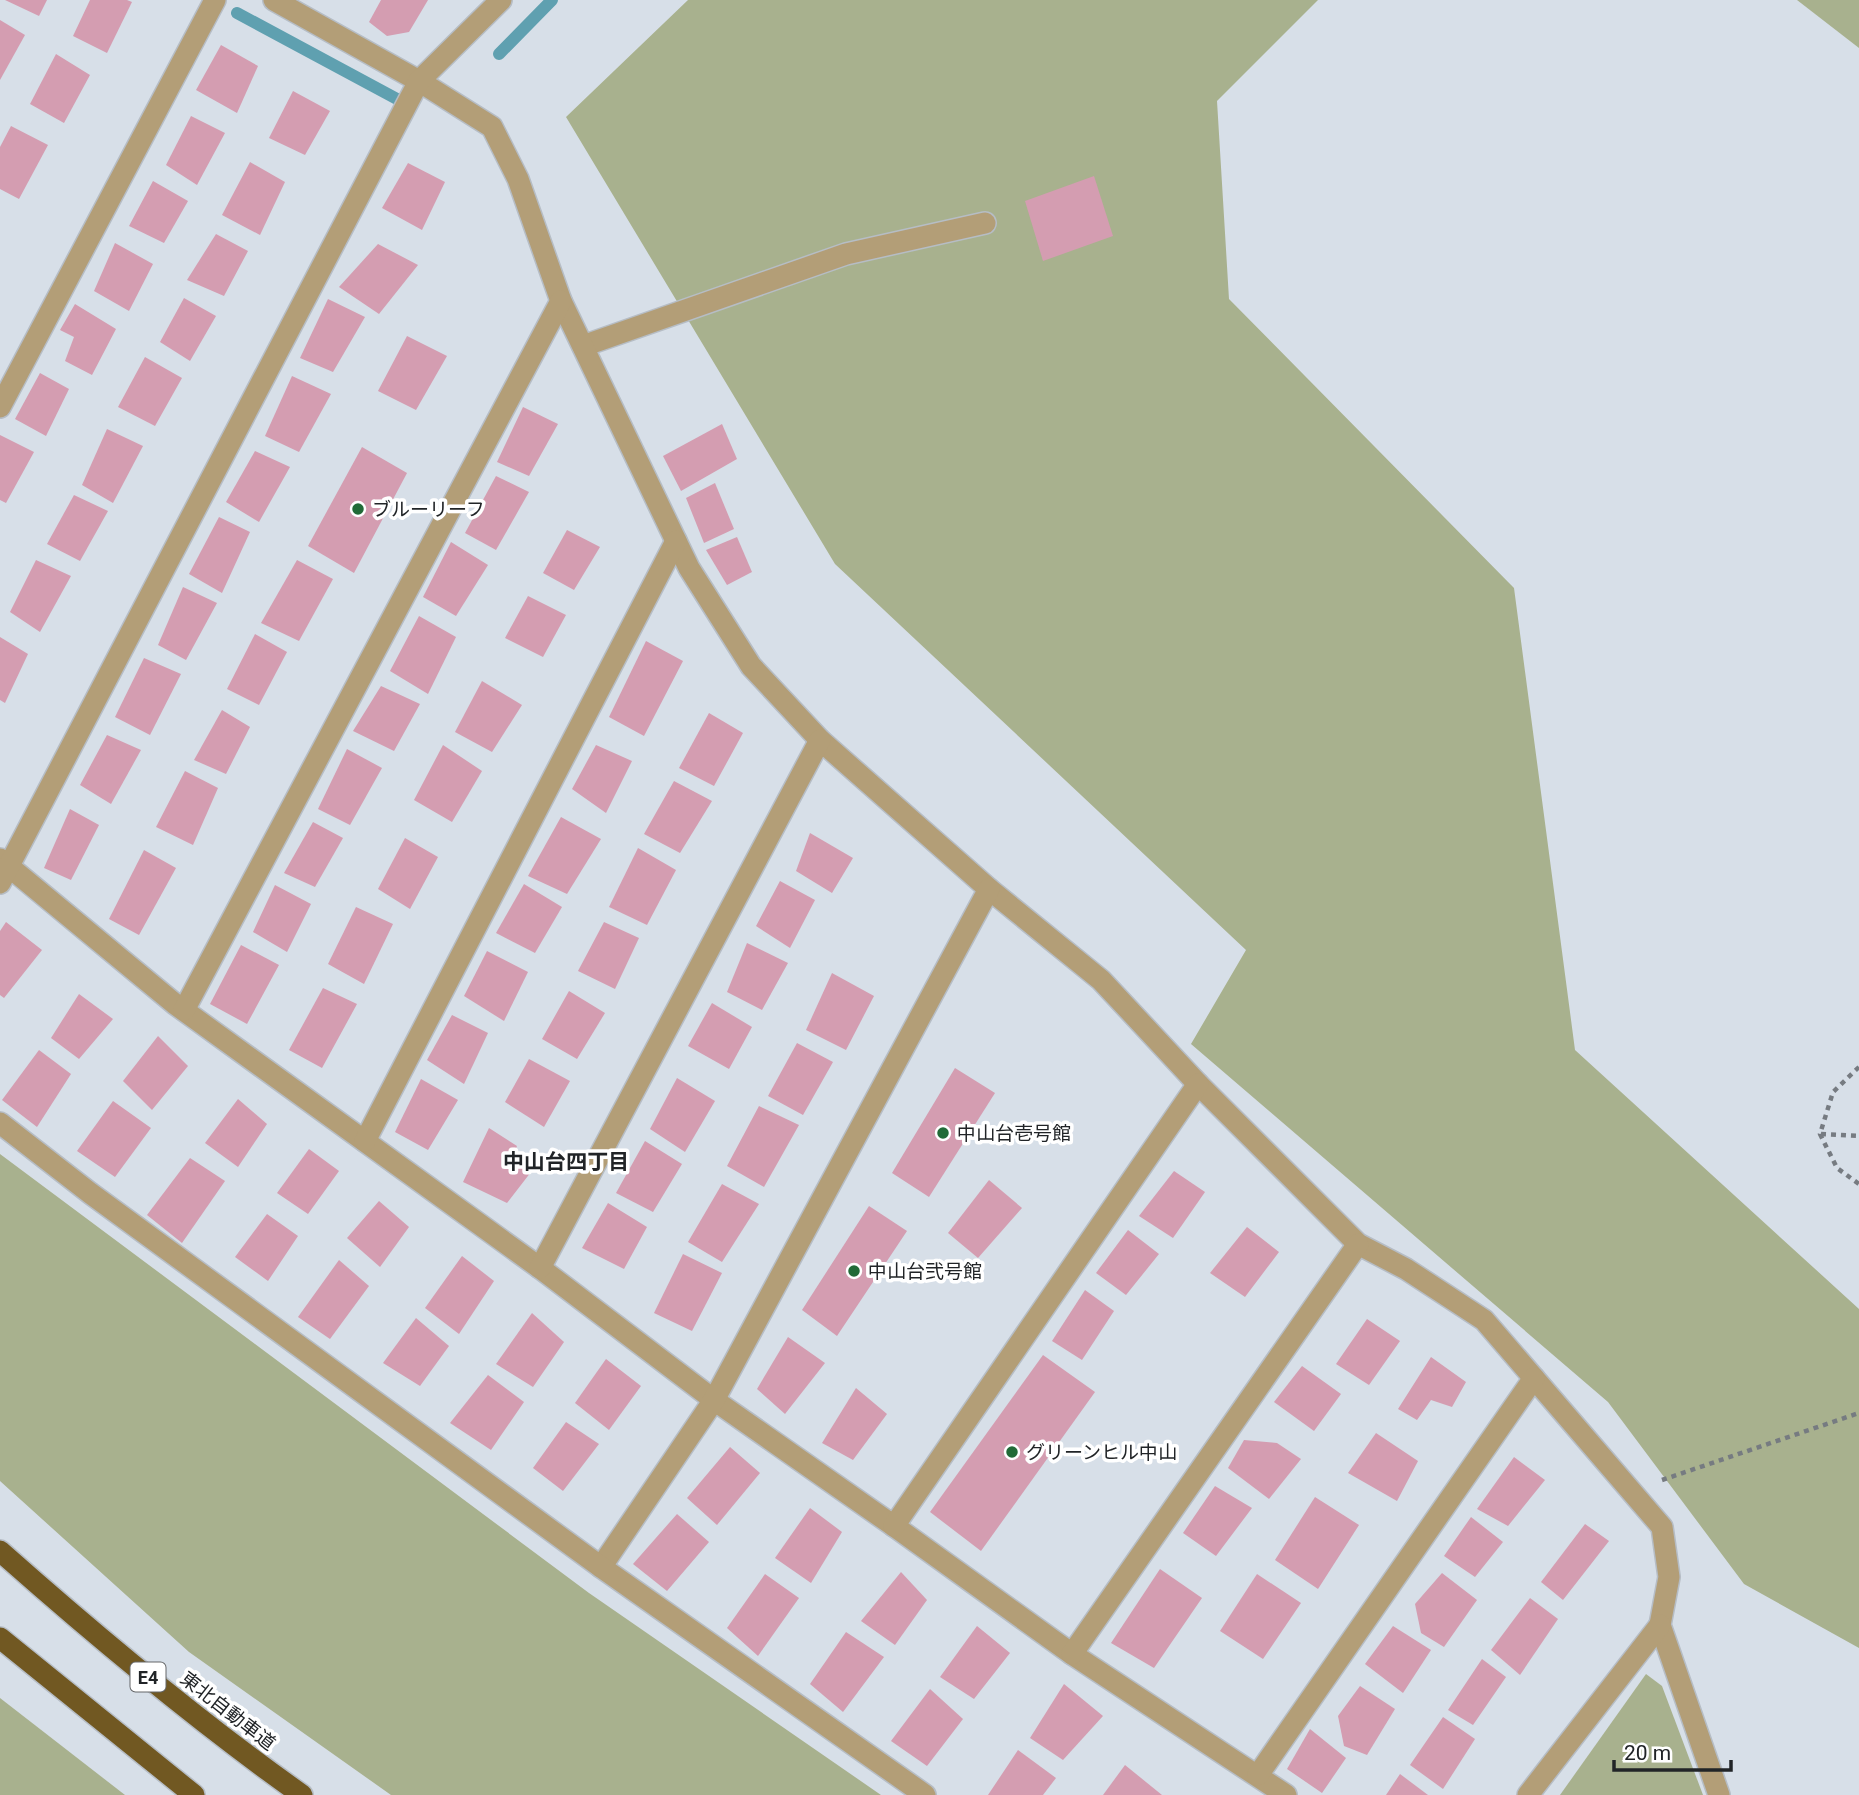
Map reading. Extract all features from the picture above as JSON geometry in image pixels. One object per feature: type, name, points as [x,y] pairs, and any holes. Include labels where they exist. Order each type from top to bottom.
[{"type":"highway","name":"東北自動車道","points":[[0,1551],[80,1622],[254,1761],[302,1795]]},
{"type":"highway","points":[[0,1638],[194,1795]]},
{"type":"street","points":[[0,407],[215,0]]},
{"type":"street","points":[[274,0],[419,80],[492,127],[518,179],[561,301],[676,541],[689,568],[751,666],[820,740],[989,889],[1101,980],[1198,1084],[1358,1244],[1406,1269],[1484,1320],[1662,1527],[1669,1577],[1660,1625],[1528,1795]]},
{"type":"street","points":[[501,0],[419,80],[3,870],[184,1010],[540,1268],[714,1400],[1072,1654],[1286,1795]]},
{"type":"street","points":[[583,346],[846,254],[985,223]]},
{"type":"street","points":[[184,1010],[561,301]]},
{"type":"street","points":[[365,1141],[676,541]]},
{"type":"street","points":[[540,1268],[820,740]]},
{"type":"street","points":[[601,1567],[714,1400],[989,889]]},
{"type":"street","points":[[894,1526],[1198,1084]]},
{"type":"street","points":[[0,1123],[90,1193],[601,1567],[925,1795]]},
{"type":"street","points":[[1072,1654],[1358,1244]]},
{"type":"street","points":[[1258,1775],[1534,1378]]},
{"type":"street","points":[[1660,1625],[1719,1795]]},
{"type":"path","points":[[1859,1067],[1833,1092],[1820,1134],[1837,1168],[1859,1184]]},
{"type":"path","points":[[1820,1134],[1859,1136]]},
{"type":"path","points":[[1631,1490],[1859,1413]]},
{"type":"green space","points":[[688,0],[1318,0],[1217,101],[1229,299],[1514,588],[1575,1050],[1859,1309],[1859,1648],[1744,1584],[1608,1402],[1191,1044],[1246,950],[835,564],[566,117]]},
{"type":"green space","points":[[1797,0],[1859,0],[1859,48]]},
{"type":"green space","points":[[0,1154],[589,1593],[881,1795],[391,1795],[189,1652],[0,1481]]},
{"type":"green space","points":[[1646,1674],[1662,1686],[1703,1795],[1560,1795]]},
{"type":"green space","points":[[0,1698],[125,1795],[0,1795]]},
{"type":"building","points":[[5,0],[47,0],[39,16]]},
{"type":"building","points":[[90,0],[132,2],[107,53],[73,36]]},
{"type":"building","points":[[381,0],[428,0],[409,32],[387,36],[369,22]]},
{"type":"building","points":[[0,20],[25,35],[0,80]]},
{"type":"building","points":[[221,45],[258,66],[237,113],[196,90]]},
{"type":"building","points":[[56,54],[90,75],[64,123],[30,104]]},
{"type":"building","points":[[293,91],[330,111],[305,155],[269,138]]},
{"type":"building","points":[[191,116],[225,133],[197,185],[166,165]]},
{"type":"building","points":[[11,126],[48,145],[19,199],[0,189],[0,147]]},
{"type":"building","points":[[250,162],[285,182],[260,235],[222,215]]},
{"type":"building","points":[[408,163],[445,182],[422,230],[382,208]]},
{"type":"building","points":[[1094,176],[1113,236],[1043,261],[1025,201]]},
{"type":"building","points":[[153,181],[188,201],[164,243],[129,226]]},
{"type":"building","points":[[216,234],[248,251],[224,296],[187,280]]},
{"type":"building","points":[[115,243],[153,264],[129,311],[94,291]]},
{"type":"building","points":[[378,244],[418,265],[379,314],[339,287]]},
{"type":"building","points":[[184,298],[216,316],[190,361],[160,342]]},
{"type":"building","points":[[328,299],[365,317],[333,372],[300,358]]},
{"type":"building","points":[[75,304],[116,329],[92,375],[65,361],[74,337],[60,330]]},
{"type":"building","points":[[407,336],[447,356],[416,410],[378,391]]},
{"type":"building","points":[[145,357],[182,378],[155,426],[118,407]]},
{"type":"building","points":[[40,373],[69,389],[46,436],[15,419]]},
{"type":"building","points":[[292,376],[331,394],[299,452],[265,436]]},
{"type":"building","points":[[523,407],[558,424],[529,476],[497,462]]},
{"type":"building","points":[[722,424],[737,459],[681,491],[663,456]]},
{"type":"building","points":[[107,429],[143,446],[113,503],[82,485]]},
{"type":"building","points":[[0,435],[34,452],[6,503],[0,500]]},
{"type":"building","name":"ブルーリーフ","points":[[362,447],[407,473],[354,573],[308,546]]},
{"type":"building","points":[[255,451],[290,467],[259,522],[226,502]]},
{"type":"building","points":[[496,476],[529,492],[496,550],[465,533]]},
{"type":"building","points":[[715,483],[734,529],[704,543],[686,498]]},
{"type":"building","points":[[74,495],[108,511],[80,561],[47,544]]},
{"type":"building","points":[[219,517],[250,532],[222,593],[189,574]]},
{"type":"building","points":[[567,530],[600,547],[574,590],[543,573]]},
{"type":"building","points":[[737,537],[752,572],[727,585],[706,550]]},
{"type":"building","points":[[451,542],[488,565],[456,616],[423,597]]},
{"type":"building","points":[[36,560],[71,576],[40,632],[10,612]]},
{"type":"building","points":[[297,560],[333,579],[299,641],[261,623]]},
{"type":"building","points":[[183,587],[217,603],[186,660],[158,645]]},
{"type":"building","points":[[528,596],[566,615],[543,657],[505,638]]},
{"type":"building","points":[[419,616],[456,637],[428,694],[390,671]]},
{"type":"building","points":[[255,634],[287,652],[259,705],[227,689]]},
{"type":"building","points":[[0,637],[28,654],[5,703],[0,700]]},
{"type":"building","points":[[646,641],[683,661],[644,736],[609,717]]},
{"type":"building","points":[[144,658],[181,674],[150,735],[115,717]]},
{"type":"building","points":[[482,681],[522,705],[492,752],[455,732]]},
{"type":"building","points":[[381,686],[420,704],[394,751],[353,731]]},
{"type":"building","points":[[222,710],[250,727],[226,774],[194,760]]},
{"type":"building","points":[[709,713],[743,733],[714,786],[679,768]]},
{"type":"building","points":[[107,735],[141,750],[111,804],[80,785]]},
{"type":"building","points":[[443,745],[482,771],[452,822],[414,800]]},
{"type":"building","points":[[596,745],[632,761],[606,813],[572,789]]},
{"type":"building","points":[[347,749],[382,768],[350,825],[318,809]]},
{"type":"building","points":[[185,771],[218,788],[193,845],[156,827]]},
{"type":"building","points":[[674,781],[712,801],[680,853],[644,834]]},
{"type":"building","points":[[70,809],[99,825],[71,880],[44,868]]},
{"type":"building","points":[[561,817],[601,839],[567,894],[528,876]]},
{"type":"building","points":[[313,822],[343,838],[315,887],[284,873]]},
{"type":"building","points":[[810,833],[853,858],[832,893],[796,871]]},
{"type":"building","points":[[405,838],[438,857],[410,909],[378,889]]},
{"type":"building","points":[[638,848],[676,870],[647,925],[609,907]]},
{"type":"building","points":[[144,850],[176,868],[139,935],[109,919]]},
{"type":"building","points":[[780,881],[815,900],[790,948],[756,926]]},
{"type":"building","points":[[524,884],[562,907],[535,953],[496,933]]},
{"type":"building","points":[[275,885],[311,904],[287,952],[253,932]]},
{"type":"building","points":[[356,907],[393,924],[364,984],[328,964]]},
{"type":"building","points":[[6,922],[42,950],[4,998],[0,995],[0,931]]},
{"type":"building","points":[[604,922],[639,938],[615,989],[578,971]]},
{"type":"building","points":[[747,943],[788,963],[762,1010],[727,992]]},
{"type":"building","points":[[241,945],[279,965],[247,1024],[210,1004]]},
{"type":"building","points":[[487,951],[528,972],[504,1021],[464,996]]},
{"type":"building","points":[[832,973],[874,996],[846,1050],[806,1030]]},
{"type":"building","points":[[323,988],[357,1004],[322,1068],[289,1050]]},
{"type":"building","points":[[569,991],[605,1013],[577,1059],[542,1039]]},
{"type":"building","points":[[79,994],[113,1019],[79,1059],[51,1038]]},
{"type":"building","points":[[712,1003],[752,1027],[729,1069],[688,1046]]},
{"type":"building","points":[[452,1015],[488,1033],[464,1084],[427,1060]]},
{"type":"building","points":[[158,1036],[188,1066],[152,1110],[123,1081]]},
{"type":"building","points":[[797,1043],[833,1062],[803,1115],[768,1096]]},
{"type":"building","points":[[39,1050],[71,1074],[37,1127],[2,1100]]},
{"type":"building","points":[[529,1059],[570,1081],[544,1127],[505,1102]]},
{"type":"building","name":"中山台壱号館","points":[[955,1068],[995,1093],[929,1197],[892,1173]]},
{"type":"building","points":[[677,1078],[715,1101],[685,1152],[650,1129]]},
{"type":"building","points":[[421,1079],[458,1100],[428,1150],[395,1132]]},
{"type":"building","points":[[238,1099],[267,1124],[238,1167],[205,1143]]},
{"type":"building","points":[[113,1101],[151,1128],[115,1177],[77,1151]]},
{"type":"building","points":[[759,1106],[799,1125],[764,1187],[727,1166]]},
{"type":"building","points":[[489,1128],[517,1146],[511,1161],[531,1172],[507,1203],[463,1182]]},
{"type":"building","points":[[645,1141],[682,1164],[653,1212],[616,1193]]},
{"type":"building","points":[[309,1149],[339,1171],[308,1214],[277,1193]]},
{"type":"building","points":[[190,1158],[225,1181],[182,1243],[147,1215]]},
{"type":"building","points":[[1174,1171],[1205,1192],[1173,1238],[1139,1216]]},
{"type":"building","points":[[989,1180],[1022,1208],[978,1258],[948,1233]]},
{"type":"building","points":[[722,1184],[759,1204],[722,1262],[688,1242]]},
{"type":"building","points":[[379,1201],[409,1227],[380,1267],[347,1238]]},
{"type":"building","points":[[608,1203],[647,1227],[624,1269],[582,1248]]},
{"type":"building","name":"中山台弐号館","points":[[869,1206],[907,1231],[837,1336],[802,1310]]},
{"type":"building","points":[[267,1214],[298,1236],[268,1281],[235,1257]]},
{"type":"building","points":[[1247,1227],[1279,1252],[1245,1297],[1210,1273]]},
{"type":"building","points":[[1128,1230],[1159,1254],[1126,1295],[1096,1273]]},
{"type":"building","points":[[683,1254],[722,1273],[692,1331],[654,1313]]},
{"type":"building","points":[[462,1256],[494,1281],[459,1334],[425,1308]]},
{"type":"building","points":[[339,1260],[369,1286],[330,1339],[298,1317]]},
{"type":"building","points":[[1085,1290],[1114,1311],[1082,1360],[1052,1341]]},
{"type":"building","points":[[532,1313],[564,1342],[533,1387],[496,1364]]},
{"type":"building","points":[[416,1318],[449,1346],[420,1386],[383,1363]]},
{"type":"building","points":[[1367,1319],[1400,1341],[1369,1385],[1336,1364]]},
{"type":"building","points":[[788,1337],[825,1363],[785,1414],[757,1389]]},
{"type":"building","name":"グリーンヒル中山","points":[[1043,1355],[1095,1392],[981,1551],[930,1512]]},
{"type":"building","points":[[1431,1357],[1466,1382],[1452,1407],[1431,1400],[1417,1420],[1398,1409]]},
{"type":"building","points":[[606,1359],[641,1386],[609,1430],[575,1403]]},
{"type":"building","points":[[1302,1366],[1341,1394],[1314,1431],[1274,1402]]},
{"type":"building","points":[[488,1375],[524,1402],[491,1450],[450,1423]]},
{"type":"building","points":[[856,1388],[887,1414],[853,1460],[822,1443]]},
{"type":"building","points":[[566,1422],[599,1444],[563,1491],[533,1468]]},
{"type":"building","points":[[1376,1433],[1418,1461],[1397,1501],[1348,1473]]},
{"type":"building","points":[[1244,1440],[1277,1443],[1301,1459],[1269,1499],[1228,1468]]},
{"type":"building","points":[[730,1447],[760,1473],[717,1525],[687,1498]]},
{"type":"building","points":[[1514,1457],[1545,1480],[1508,1526],[1477,1509]]},
{"type":"building","points":[[1215,1486],[1252,1508],[1216,1556],[1183,1533]]},
{"type":"building","points":[[1315,1497],[1359,1525],[1318,1589],[1275,1560]]},
{"type":"building","points":[[810,1508],[842,1532],[811,1583],[775,1558]]},
{"type":"building","points":[[677,1514],[709,1542],[667,1591],[633,1564]]},
{"type":"building","points":[[1471,1517],[1503,1542],[1475,1577],[1444,1556]]},
{"type":"building","points":[[1585,1524],[1609,1541],[1563,1600],[1541,1582]]},
{"type":"building","points":[[1160,1569],[1202,1598],[1154,1668],[1111,1643]]},
{"type":"building","points":[[901,1572],[927,1600],[895,1645],[861,1621]]},
{"type":"building","points":[[1442,1573],[1477,1600],[1444,1647],[1421,1633],[1415,1604]]},
{"type":"building","points":[[765,1574],[799,1598],[758,1656],[727,1628]]},
{"type":"building","points":[[1257,1574],[1301,1603],[1263,1659],[1220,1631]]},
{"type":"building","points":[[1530,1598],[1558,1619],[1520,1675],[1491,1650]]},
{"type":"building","points":[[977,1626],[1010,1653],[974,1699],[940,1677]]},
{"type":"building","points":[[1393,1626],[1431,1650],[1403,1693],[1365,1664]]},
{"type":"building","points":[[846,1632],[884,1657],[843,1712],[810,1684]]},
{"type":"building","points":[[1482,1659],[1506,1677],[1473,1725],[1448,1710]]},
{"type":"building","points":[[1064,1684],[1103,1716],[1063,1760],[1030,1738]]},
{"type":"building","points":[[1360,1686],[1395,1709],[1367,1755],[1344,1746],[1338,1716]]},
{"type":"building","points":[[930,1689],[963,1719],[927,1766],[891,1741]]},
{"type":"building","points":[[1443,1717],[1475,1739],[1443,1789],[1410,1765]]},
{"type":"building","points":[[1310,1729],[1346,1758],[1322,1793],[1287,1769]]},
{"type":"building","points":[[1018,1750],[1056,1778],[1043,1795],[988,1795]]},
{"type":"building","points":[[1125,1765],[1162,1795],[1103,1795]]},
{"type":"building","points":[[1400,1774],[1428,1795],[1386,1795]]},
{"type":"waterway","points":[[499,54],[552,0]]},
{"type":"waterway","points":[[237,13],[397,99]]},
{"type":"place","name":"ブルーリーフ","points":[[358,509]]},
{"type":"place","name":"中山台壱号館","points":[[943,1133]]},
{"type":"place","name":"中山台弐号館","points":[[854,1271]]},
{"type":"place","name":"グリーンヒル中山","points":[[1012,1452]]},
{"type":"district","name":"中山台四丁目","points":[[566,1162]]}]
